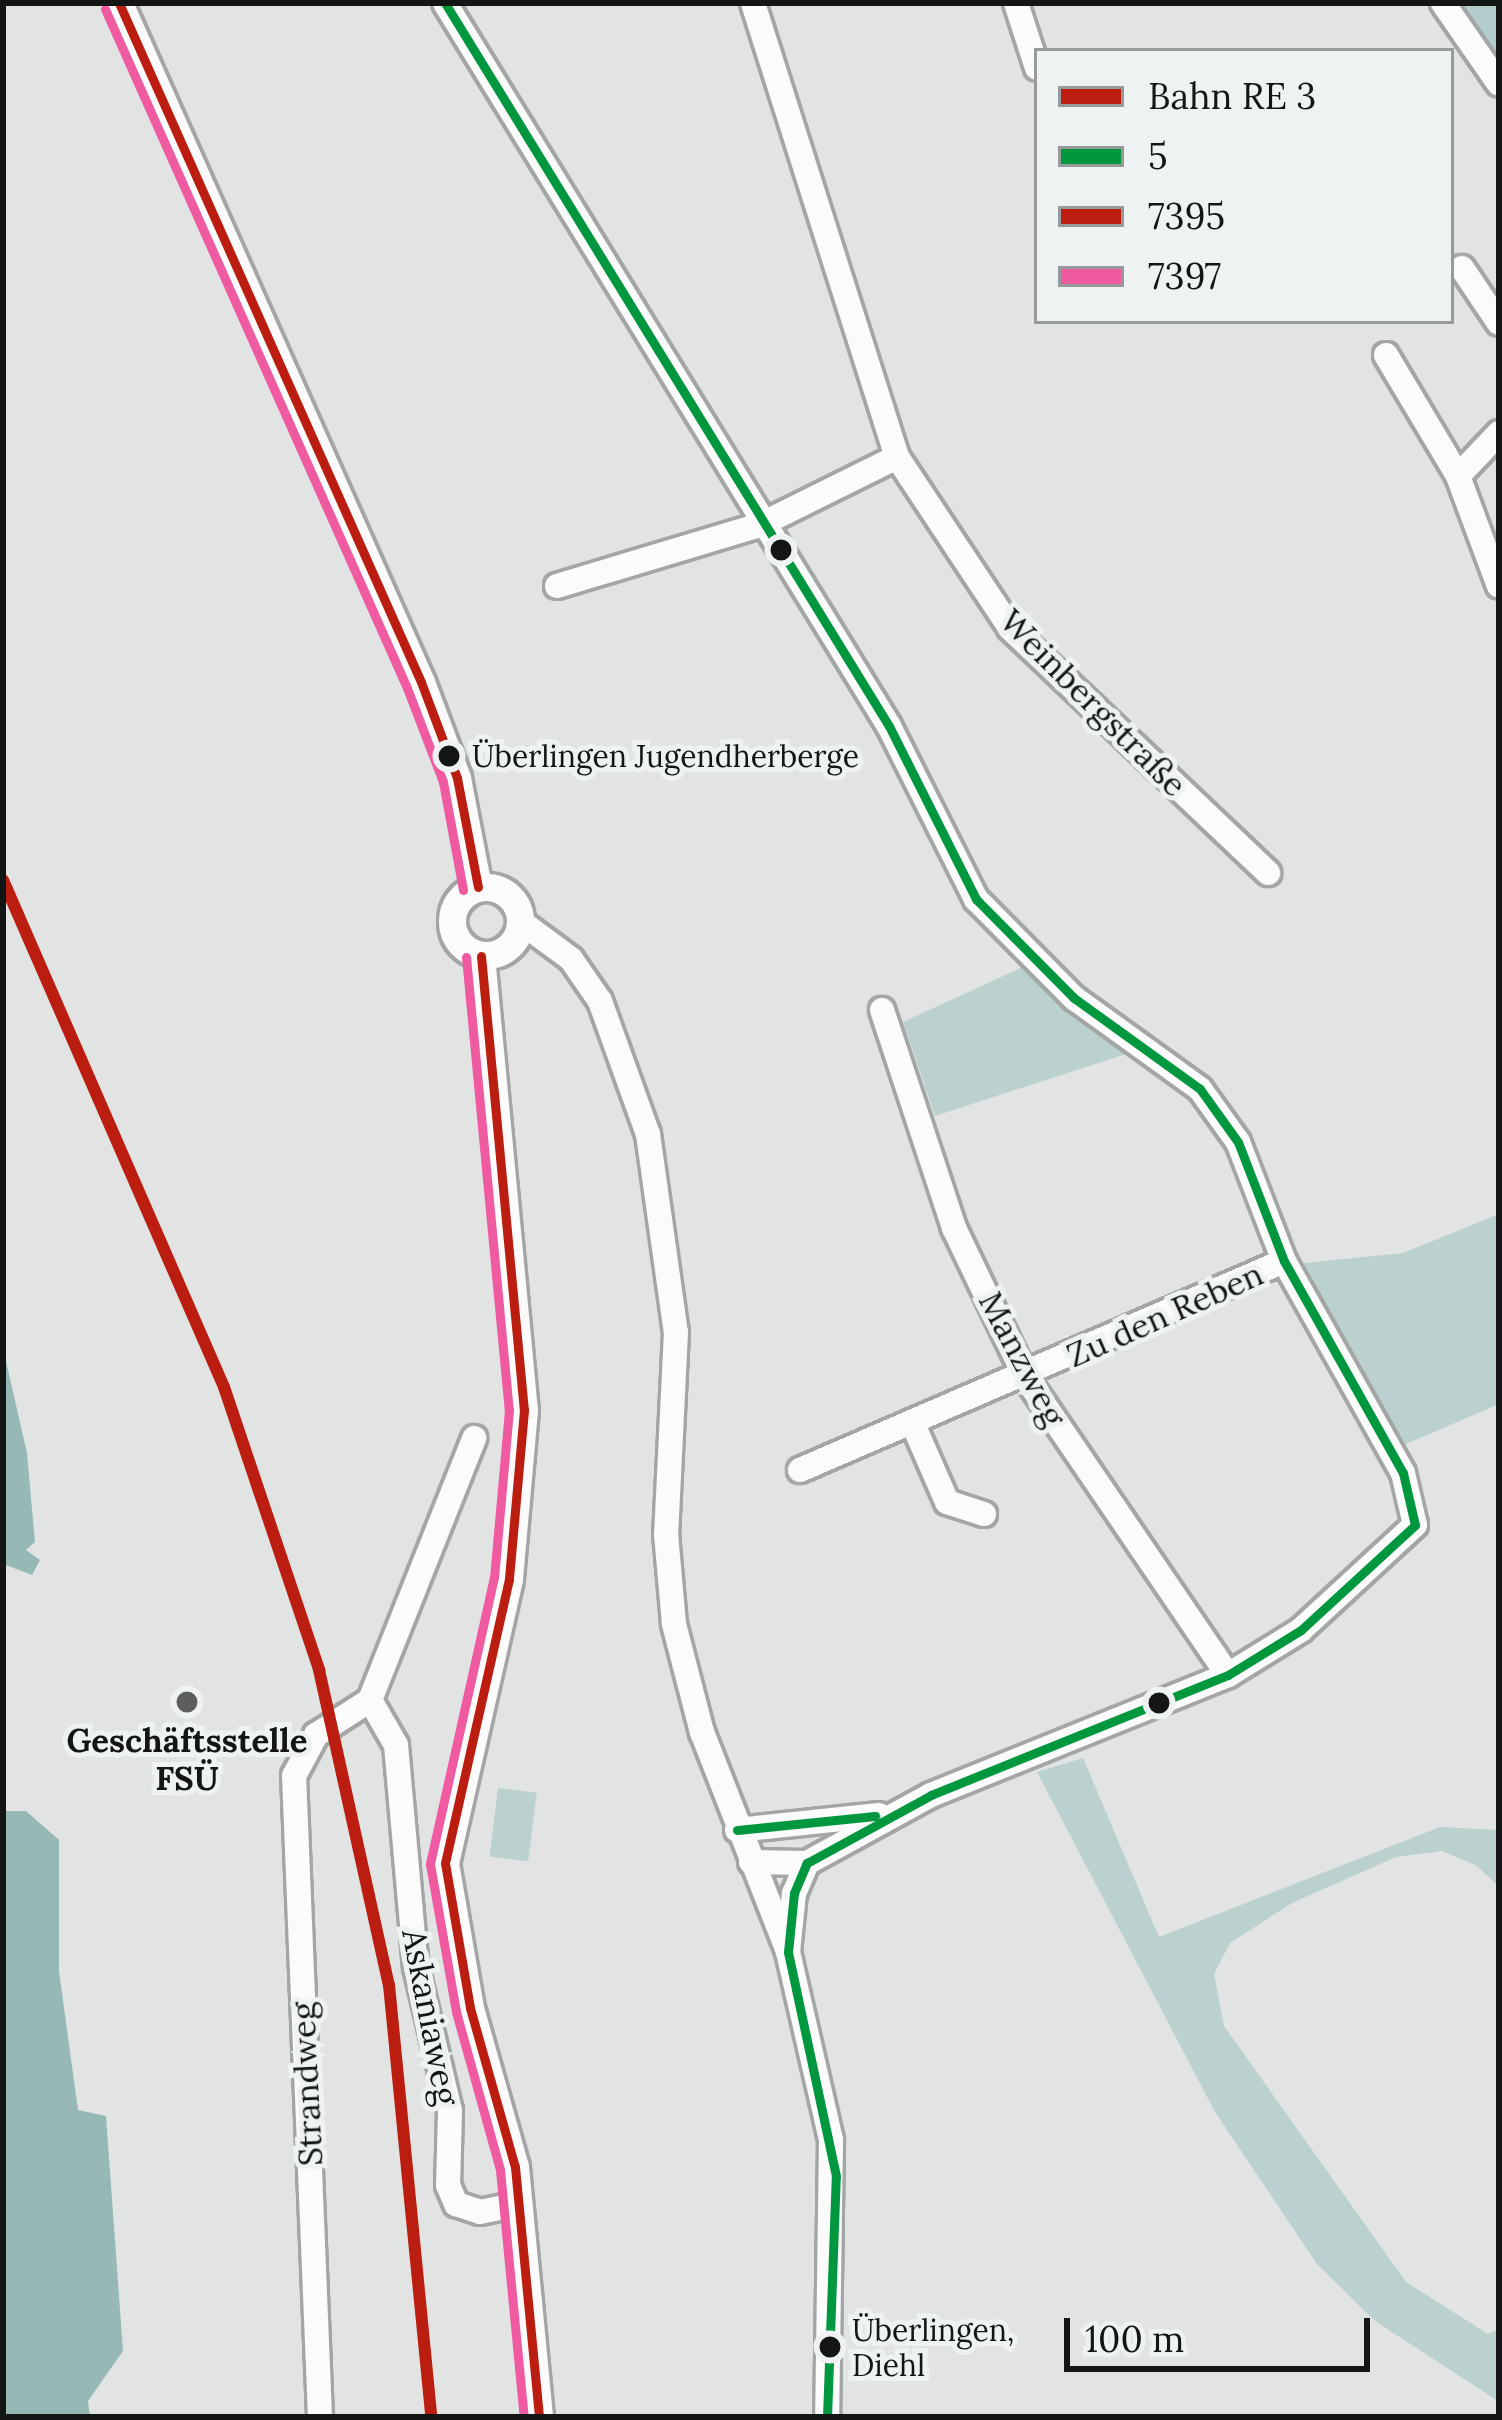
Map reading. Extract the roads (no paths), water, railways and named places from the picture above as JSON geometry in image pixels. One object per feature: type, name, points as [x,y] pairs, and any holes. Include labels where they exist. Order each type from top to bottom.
[{"type":"street","points":[[119,3],[421,682],[457,778],[478,887]]},
{"type":"street","points":[[445,3],[760,525],[889,726],[976,899],[1074,998],[1200,1089],[1238,1142],[1284,1261],[1402,1473],[1414,1525],[1386,1556],[1301,1630],[1228,1675],[887,1814],[807,1862],[751,1862]]},
{"type":"street","name":"Weinbergstraße","points":[[753,3],[897,457],[1010,628],[1268,873]]},
{"type":"street","points":[[1016,3],[1034,59]]},
{"type":"street","points":[[1443,3],[1499,84]]},
{"type":"street","points":[[1462,268],[1499,323]]},
{"type":"street","points":[[1386,355],[1458,476],[1499,586]]},
{"type":"street","points":[[1458,476],[1499,434]]},
{"type":"street","points":[[557,586],[760,525],[897,457]]},
{"type":"street","points":[[481,956],[456,939],[451,924],[464,895],[478,887],[508,894],[521,922],[571,958],[599,1001],[648,1134],[676,1332],[666,1534],[674,1624],[737,1830],[788,1952],[836,2176],[827,2417]]},
{"type":"street","points":[[481,956],[508,948],[521,922]]},
{"type":"street","points":[[481,956],[524,1410],[508,1579],[446,1864],[452,1930],[520,2204],[539,2417]]},
{"type":"street","name":"Manzweg","points":[[881,1010],[954,1228],[1026,1378],[1228,1675]]},
{"type":"street","name":"Zu den Reben","points":[[800,1470],[1026,1378],[1284,1261]]},
{"type":"street","points":[[913,1424],[947,1502],[984,1514]]},
{"type":"street","points":[[370,1700],[474,1438]]},
{"type":"street","name":"Strandweg","points":[[320,2417],[294,1776],[301,1752],[344,1711],[370,1700]]},
{"type":"street","name":"Askaniaweg","points":[[370,1700],[397,1745],[416,1967],[450,2111],[448,2185],[456,2204],[480,2212],[520,2204]]},
{"type":"street","points":[[737,1830],[887,1814]]},
{"type":"street","points":[[788,1952],[807,1862]]},
{"type":"place","name":"Überlingen Jugendherberge","points":[[449,756]]},
{"type":"place","name":"Geschäftsstelle FSÜ","points":[[187,1702]]},
{"type":"place","name":"Überlingen, Diehl","points":[[830,2347]]}]
